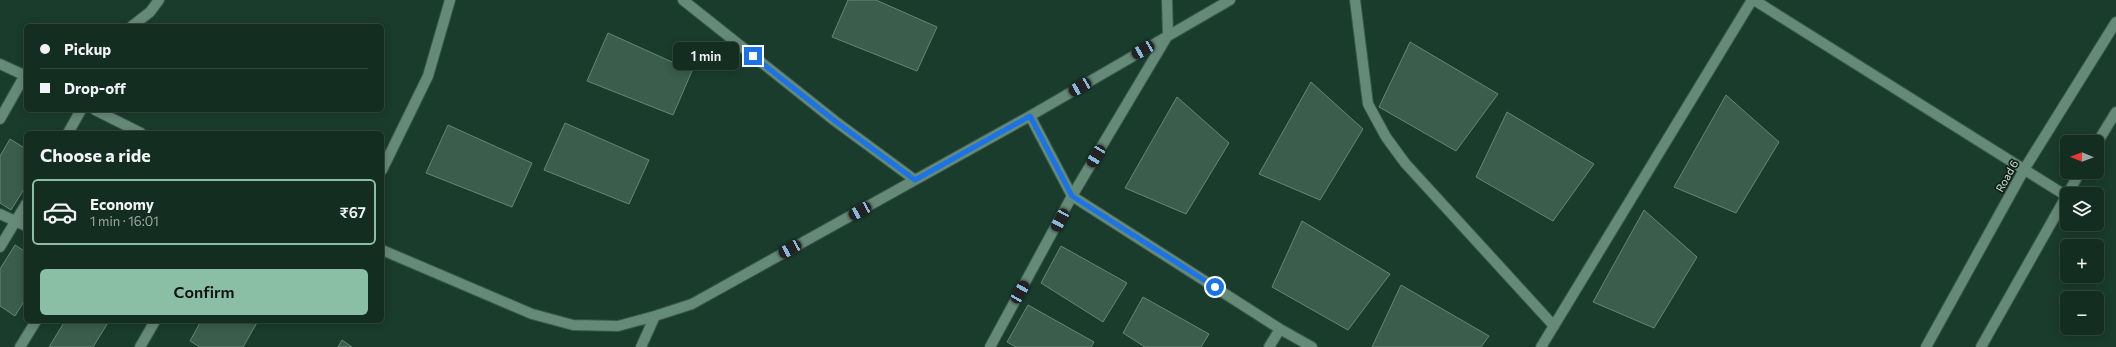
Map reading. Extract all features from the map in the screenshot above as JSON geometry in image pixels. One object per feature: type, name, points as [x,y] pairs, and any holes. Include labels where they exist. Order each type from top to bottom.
[{"type":"street","points":[[135,24],[150,12],[159,0]]},
{"type":"street","points":[[384,166],[428,76],[450,0]]},
{"type":"street","points":[[684,0],[835,121],[915,180]]},
{"type":"street","points":[[990,347],[1072,196],[1168,36],[1167,0]]},
{"type":"street","points":[[384,251],[532,314],[572,325],[618,326],[655,316],[692,304],[1030,116],[1230,0]]},
{"type":"street","points":[[1355,0],[1368,104],[1386,137],[1405,163],[1554,326]]},
{"type":"street","points":[[1541,347],[1753,0],[2060,192]]},
{"type":"street","name":"Road 6","points":[[1926,347],[2024,168],[2116,22]]},
{"type":"street","points":[[0,64],[24,75]]},
{"type":"street","points":[[0,119],[24,77]]},
{"type":"street","points":[[69,131],[80,112]]},
{"type":"street","points":[[99,112],[138,131]]},
{"type":"street","points":[[2102,135],[2116,112]]},
{"type":"street","points":[[1030,116],[1072,196],[1280,329],[1312,347]]},
{"type":"street","points":[[1981,347],[2060,204]]},
{"type":"street","points":[[0,247],[24,207]]},
{"type":"street","points":[[0,214],[24,225]]},
{"type":"street","points":[[641,347],[655,316]]},
{"type":"street","points":[[20,347],[35,323]]},
{"type":"street","points":[[140,347],[155,323]]},
{"type":"street","points":[[1269,347],[1280,329]]},
{"type":"building","points":[[848,0],[876,0],[937,27],[917,71],[832,37]]},
{"type":"building","points":[[608,33],[692,71],[673,115],[587,81]]},
{"type":"building","points":[[1410,42],[1498,94],[1456,151],[1379,107]]},
{"type":"building","points":[[1311,82],[1363,129],[1320,200],[1259,174]]},
{"type":"building","points":[[1726,95],[1779,142],[1736,213],[1674,187]]},
{"type":"building","points":[[1177,97],[1229,143],[1186,214],[1125,188]]},
{"type":"building","points":[[1507,112],[1594,164],[1553,221],[1476,177]]},
{"type":"building","points":[[565,123],[649,160],[629,204],[544,170]]},
{"type":"building","points":[[448,125],[532,163],[512,207],[426,173]]},
{"type":"building","points":[[10,139],[24,148],[24,189],[11,210],[0,203],[0,156]]},
{"type":"building","points":[[1644,210],[1697,257],[1654,328],[1593,302]]},
{"type":"building","points":[[1302,221],[1390,274],[1348,330],[1272,287]]},
{"type":"building","points":[[15,245],[24,251],[24,301],[15,316],[0,306],[0,269]]},
{"type":"building","points":[[1061,246],[1127,283],[1103,322],[1041,283]]},
{"type":"building","points":[[1401,285],[1489,336],[1481,347],[1372,347]]},
{"type":"building","points":[[1143,297],[1209,334],[1201,347],[1145,347],[1123,333]]},
{"type":"building","points":[[1028,305],[1094,342],[1091,347],[1016,347],[1007,342]]},
{"type":"building","points":[[64,323],[108,323],[93,347],[49,347]]},
{"type":"building","points":[[200,323],[257,323],[243,347],[200,347],[190,341]]},
{"type":"building","points":[[342,340],[352,347],[338,347]]},
{"type":"route","points":[[753,56],[835,121],[915,180],[1030,116],[1072,196],[1215,287]]}]
